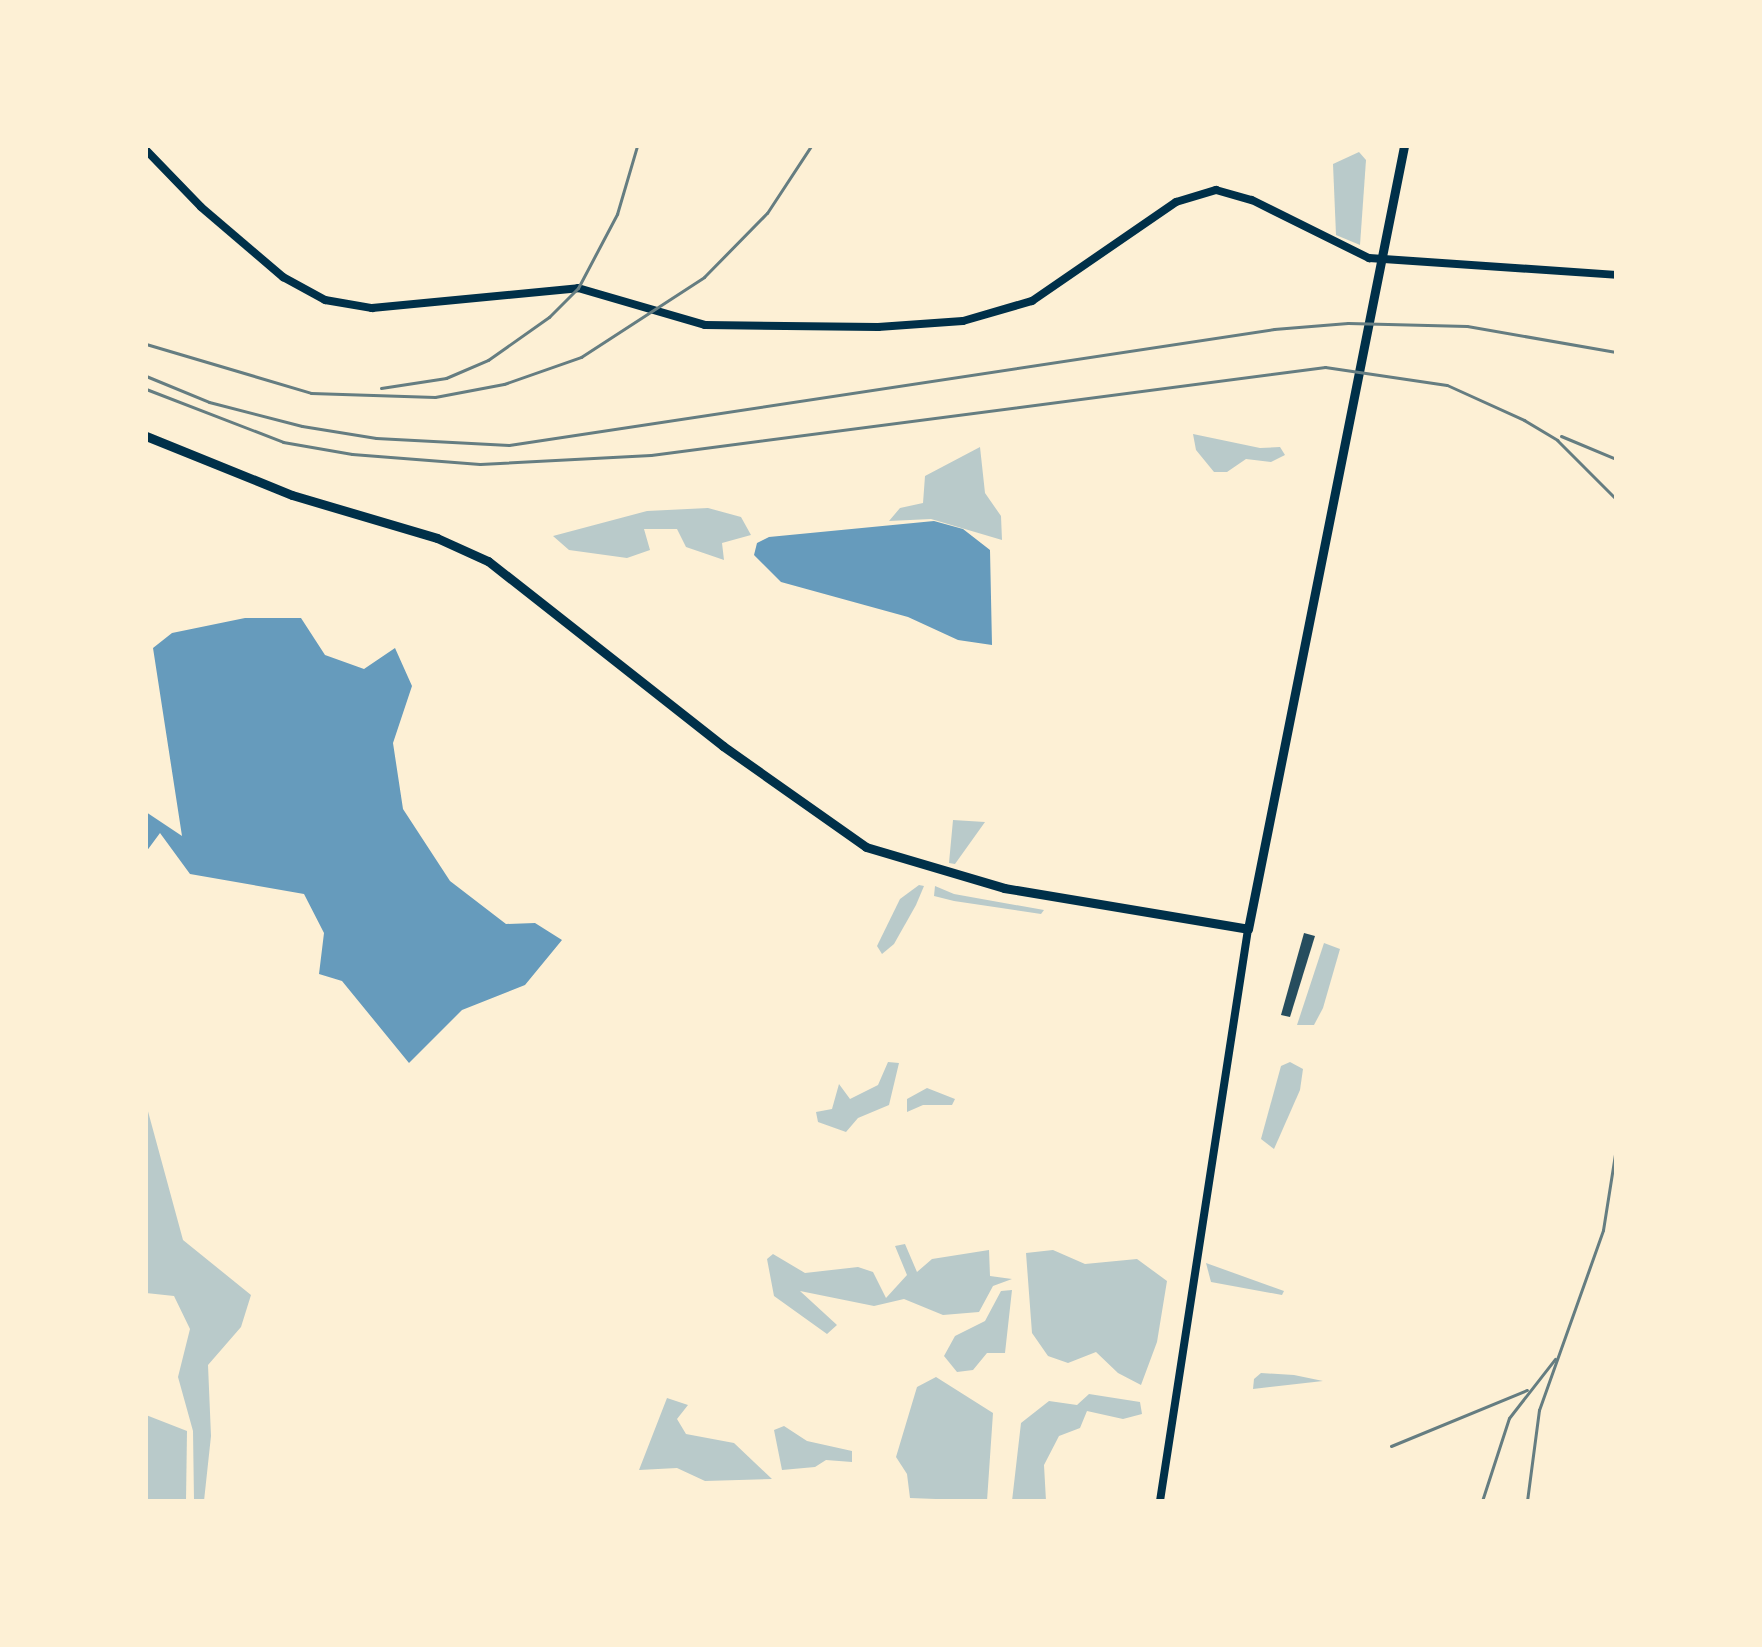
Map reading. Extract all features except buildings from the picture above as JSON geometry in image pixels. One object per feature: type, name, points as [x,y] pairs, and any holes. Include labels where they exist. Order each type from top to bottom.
[{"type":"main road","points":[[146,436],[264,484],[437,538],[488,561],[723,746],[866,847],[1004,888],[1248,929],[1403,166],[1404,146]]},
{"type":"street","points":[[146,150],[201,207],[314,295],[372,308],[578,288],[705,325],[878,327],[963,321],[1032,301],[1176,202],[1216,190],[1252,200],[1345,250],[1394,263],[1616,275]]},
{"type":"street","points":[[1160,1501],[1248,929]]},
{"type":"shaded area","points":[[1359,152],[1366,160],[1360,245],[1336,235],[1333,164]]},
{"type":"shaded area","points":[[1193,434],[1260,448],[1280,447],[1285,455],[1271,462],[1246,459],[1227,472],[1214,472],[1196,450]]},
{"type":"shaded area","points":[[980,447],[985,493],[1001,516],[1002,540],[931,519],[889,521],[900,508],[923,503],[925,476]]},
{"type":"shaded area","points":[[708,508],[741,517],[751,535],[722,543],[724,560],[686,547],[677,529],[644,529],[650,550],[627,558],[569,550],[553,536],[647,511]]},
{"type":"shaded area","points":[[953,820],[985,822],[955,864],[949,863]]},
{"type":"shaded area","points":[[919,885],[924,886],[916,905],[894,944],[882,954],[877,946],[900,899]]},
{"type":"shaded area","points":[[935,886],[954,894],[1044,910],[1041,914],[954,901],[934,896]]},
{"type":"shaded area","points":[[1324,943],[1340,949],[1323,1008],[1314,1025],[1297,1025]]},
{"type":"shaded area","points":[[888,1062],[899,1063],[889,1105],[858,1118],[846,1132],[818,1122],[816,1112],[832,1109],[839,1084],[850,1099],[878,1085]]},
{"type":"shaded area","points":[[1290,1062],[1303,1069],[1300,1090],[1274,1149],[1261,1139],[1281,1066]]},
{"type":"shaded area","points":[[927,1088],[955,1099],[952,1105],[923,1105],[907,1112],[907,1099]]},
{"type":"shaded area","points":[[146,1104],[183,1240],[251,1295],[241,1327],[208,1365],[211,1436],[204,1501],[194,1501],[193,1431],[178,1377],[190,1329],[174,1296],[146,1293]]},
{"type":"shaded area","points":[[905,1244],[917,1272],[932,1259],[989,1250],[990,1276],[1012,1279],[993,1286],[979,1312],[943,1315],[904,1299],[874,1306],[800,1291],[837,1325],[827,1334],[774,1296],[767,1259],[773,1254],[805,1273],[858,1267],[873,1272],[886,1298],[907,1275],[895,1246]]},
{"type":"shaded area","points":[[1053,1250],[1085,1264],[1137,1259],[1167,1281],[1157,1342],[1141,1385],[1118,1373],[1096,1352],[1068,1363],[1048,1356],[1032,1333],[1026,1253]]},
{"type":"shaded area","points":[[1206,1263],[1284,1291],[1282,1295],[1211,1282]]},
{"type":"shaded area","points":[[1012,1290],[1005,1353],[987,1353],[973,1370],[957,1372],[944,1356],[955,1336],[985,1321],[1001,1291]]},
{"type":"shaded area","points":[[1261,1373],[1323,1381],[1253,1389],[1254,1379]]},
{"type":"shaded area","points":[[936,1377],[993,1413],[987,1501],[910,1498],[907,1474],[896,1457],[917,1387]]},
{"type":"shaded area","points":[[1089,1394],[1140,1402],[1142,1414],[1123,1419],[1087,1411],[1080,1428],[1059,1436],[1044,1465],[1046,1501],[1012,1501],[1021,1423],[1049,1401],[1077,1405]]},
{"type":"shaded area","points":[[667,1398],[688,1405],[677,1419],[686,1434],[734,1443],[772,1479],[705,1481],[677,1468],[639,1470]]},
{"type":"shaded area","points":[[146,1415],[187,1431],[186,1501],[146,1501]]},
{"type":"shaded area","points":[[784,1426],[807,1441],[852,1451],[852,1462],[826,1460],[815,1467],[782,1470],[774,1430]]},
{"type":"water","points":[[934,521],[963,529],[990,550],[992,645],[958,640],[908,617],[781,582],[754,555],[757,543],[769,537]]},
{"type":"water","points":[[245,618],[301,618],[325,655],[364,669],[395,648],[412,686],[393,743],[403,809],[450,881],[506,924],[535,923],[562,940],[525,985],[462,1010],[409,1063],[342,981],[319,974],[324,933],[304,894],[190,874],[160,833],[146,852],[146,812],[182,836],[153,648],[172,633]]},
{"type":"railway","points":[[381,388],[446,378],[488,360],[549,317],[578,288],[617,214],[637,146]]},
{"type":"railway","points":[[146,344],[311,393],[435,397],[504,384],[581,357],[704,277],[767,213],[811,146]]},
{"type":"railway","points":[[146,376],[209,402],[302,426],[376,438],[509,445],[1274,329],[1348,323],[1467,326],[1616,352]]},
{"type":"railway","points":[[146,389],[283,442],[352,454],[480,464],[651,455],[1325,367],[1447,385],[1524,420],[1557,440],[1616,499]]},
{"type":"railway","points":[[1561,436],[1616,459]]},
{"type":"railway","points":[[1527,1501],[1539,1410],[1603,1230],[1616,1148]]},
{"type":"railway","points":[[1482,1501],[1509,1418],[1555,1359]]},
{"type":"railway","points":[[1391,1446],[1527,1390]]}]
